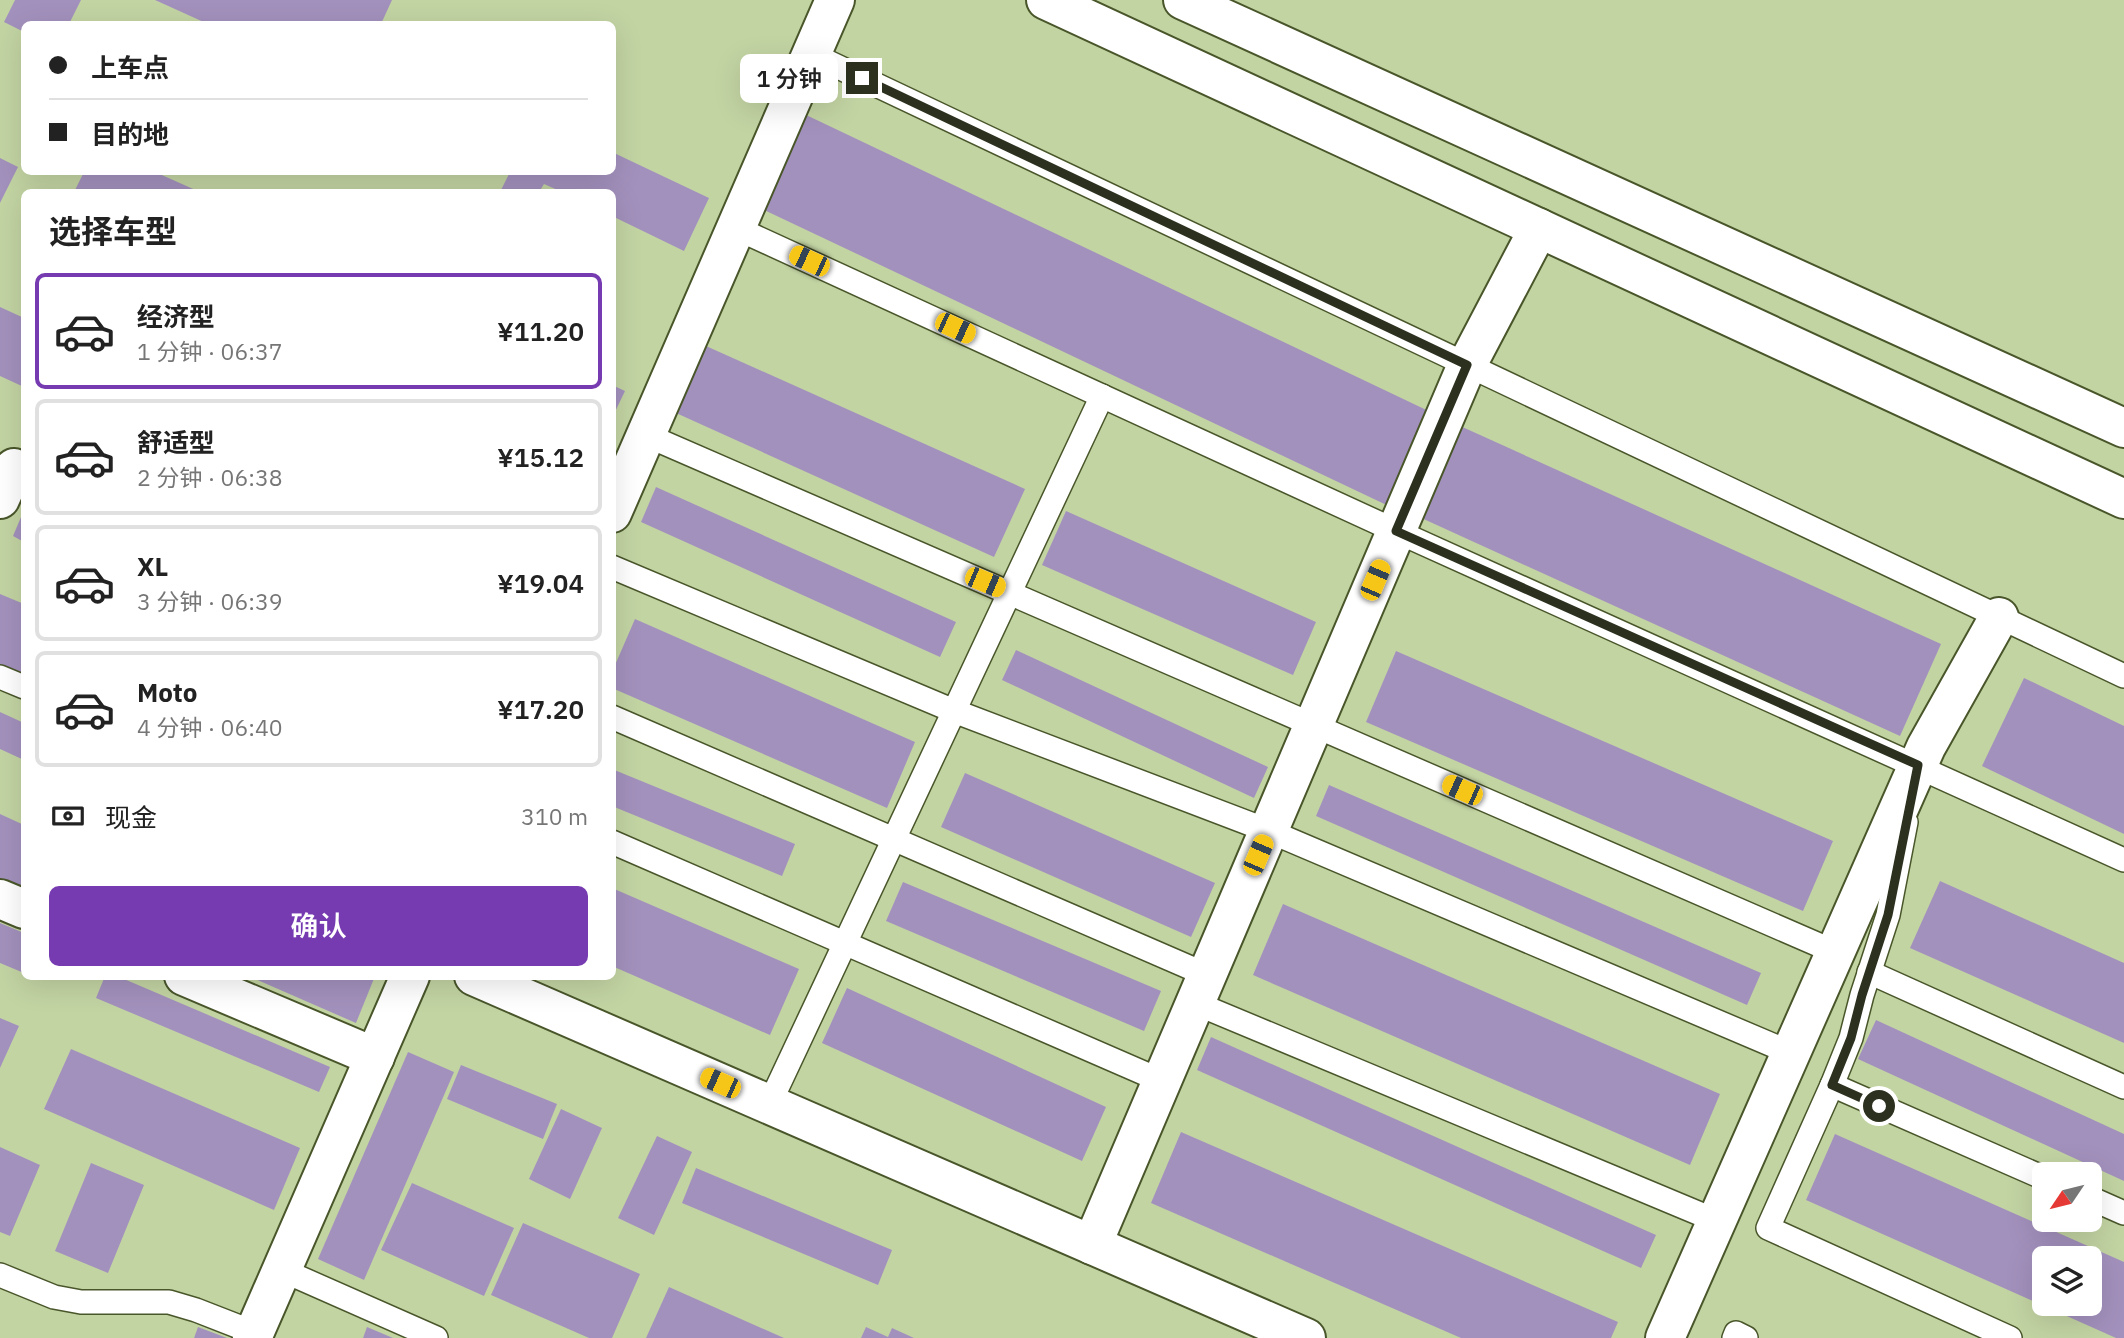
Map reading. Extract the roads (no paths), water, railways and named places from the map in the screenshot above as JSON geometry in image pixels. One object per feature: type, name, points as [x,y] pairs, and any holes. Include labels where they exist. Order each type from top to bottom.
[{"type":"main road","points":[[616,504],[835,0]]},
{"type":"main road","points":[[1046,0],[2124,499]]},
{"type":"main road","points":[[1183,0],[2124,428]]},
{"type":"main road","points":[[1092,1245],[1467,365],[1539,228]]},
{"type":"main road","points":[[1665,1338],[1926,747],[1999,617]]},
{"type":"main road","points":[[0,898],[21,908]]},
{"type":"main road","points":[[193,980],[375,1057]]},
{"type":"main road","points":[[254,1335],[408,980]]},
{"type":"main road","points":[[483,980],[1306,1338]]},
{"type":"lane","points":[[811,54],[2124,676]]},
{"type":"lane","points":[[736,228],[1396,531],[2124,860]]},
{"type":"lane","points":[[769,1105],[1102,396]]},
{"type":"lane","points":[[646,435],[1835,952]]},
{"type":"lane","points":[[616,569],[954,710],[1269,831],[1791,1053]]},
{"type":"lane","points":[[0,677],[21,686]]},
{"type":"lane","points":[[616,720],[894,840],[1201,989],[1717,1221]]},
{"type":"lane","points":[[1918,765],[1888,915],[1851,1038],[1768,1228],[2010,1338]]},
{"type":"lane","points":[[616,844],[1162,1081]]},
{"type":"lane","points":[[1870,972],[2124,1087]]},
{"type":"lane","points":[[1832,1085],[2032,1173]]},
{"type":"lane","points":[[2102,1203],[2124,1213]]},
{"type":"lane","points":[[282,1270],[436,1338]]},
{"type":"lane","points":[[0,1275],[54,1297],[81,1302],[169,1302],[197,1310],[254,1335]]},
{"type":"lane","points":[[1734,1338],[1736,1333],[1746,1338]]}]
